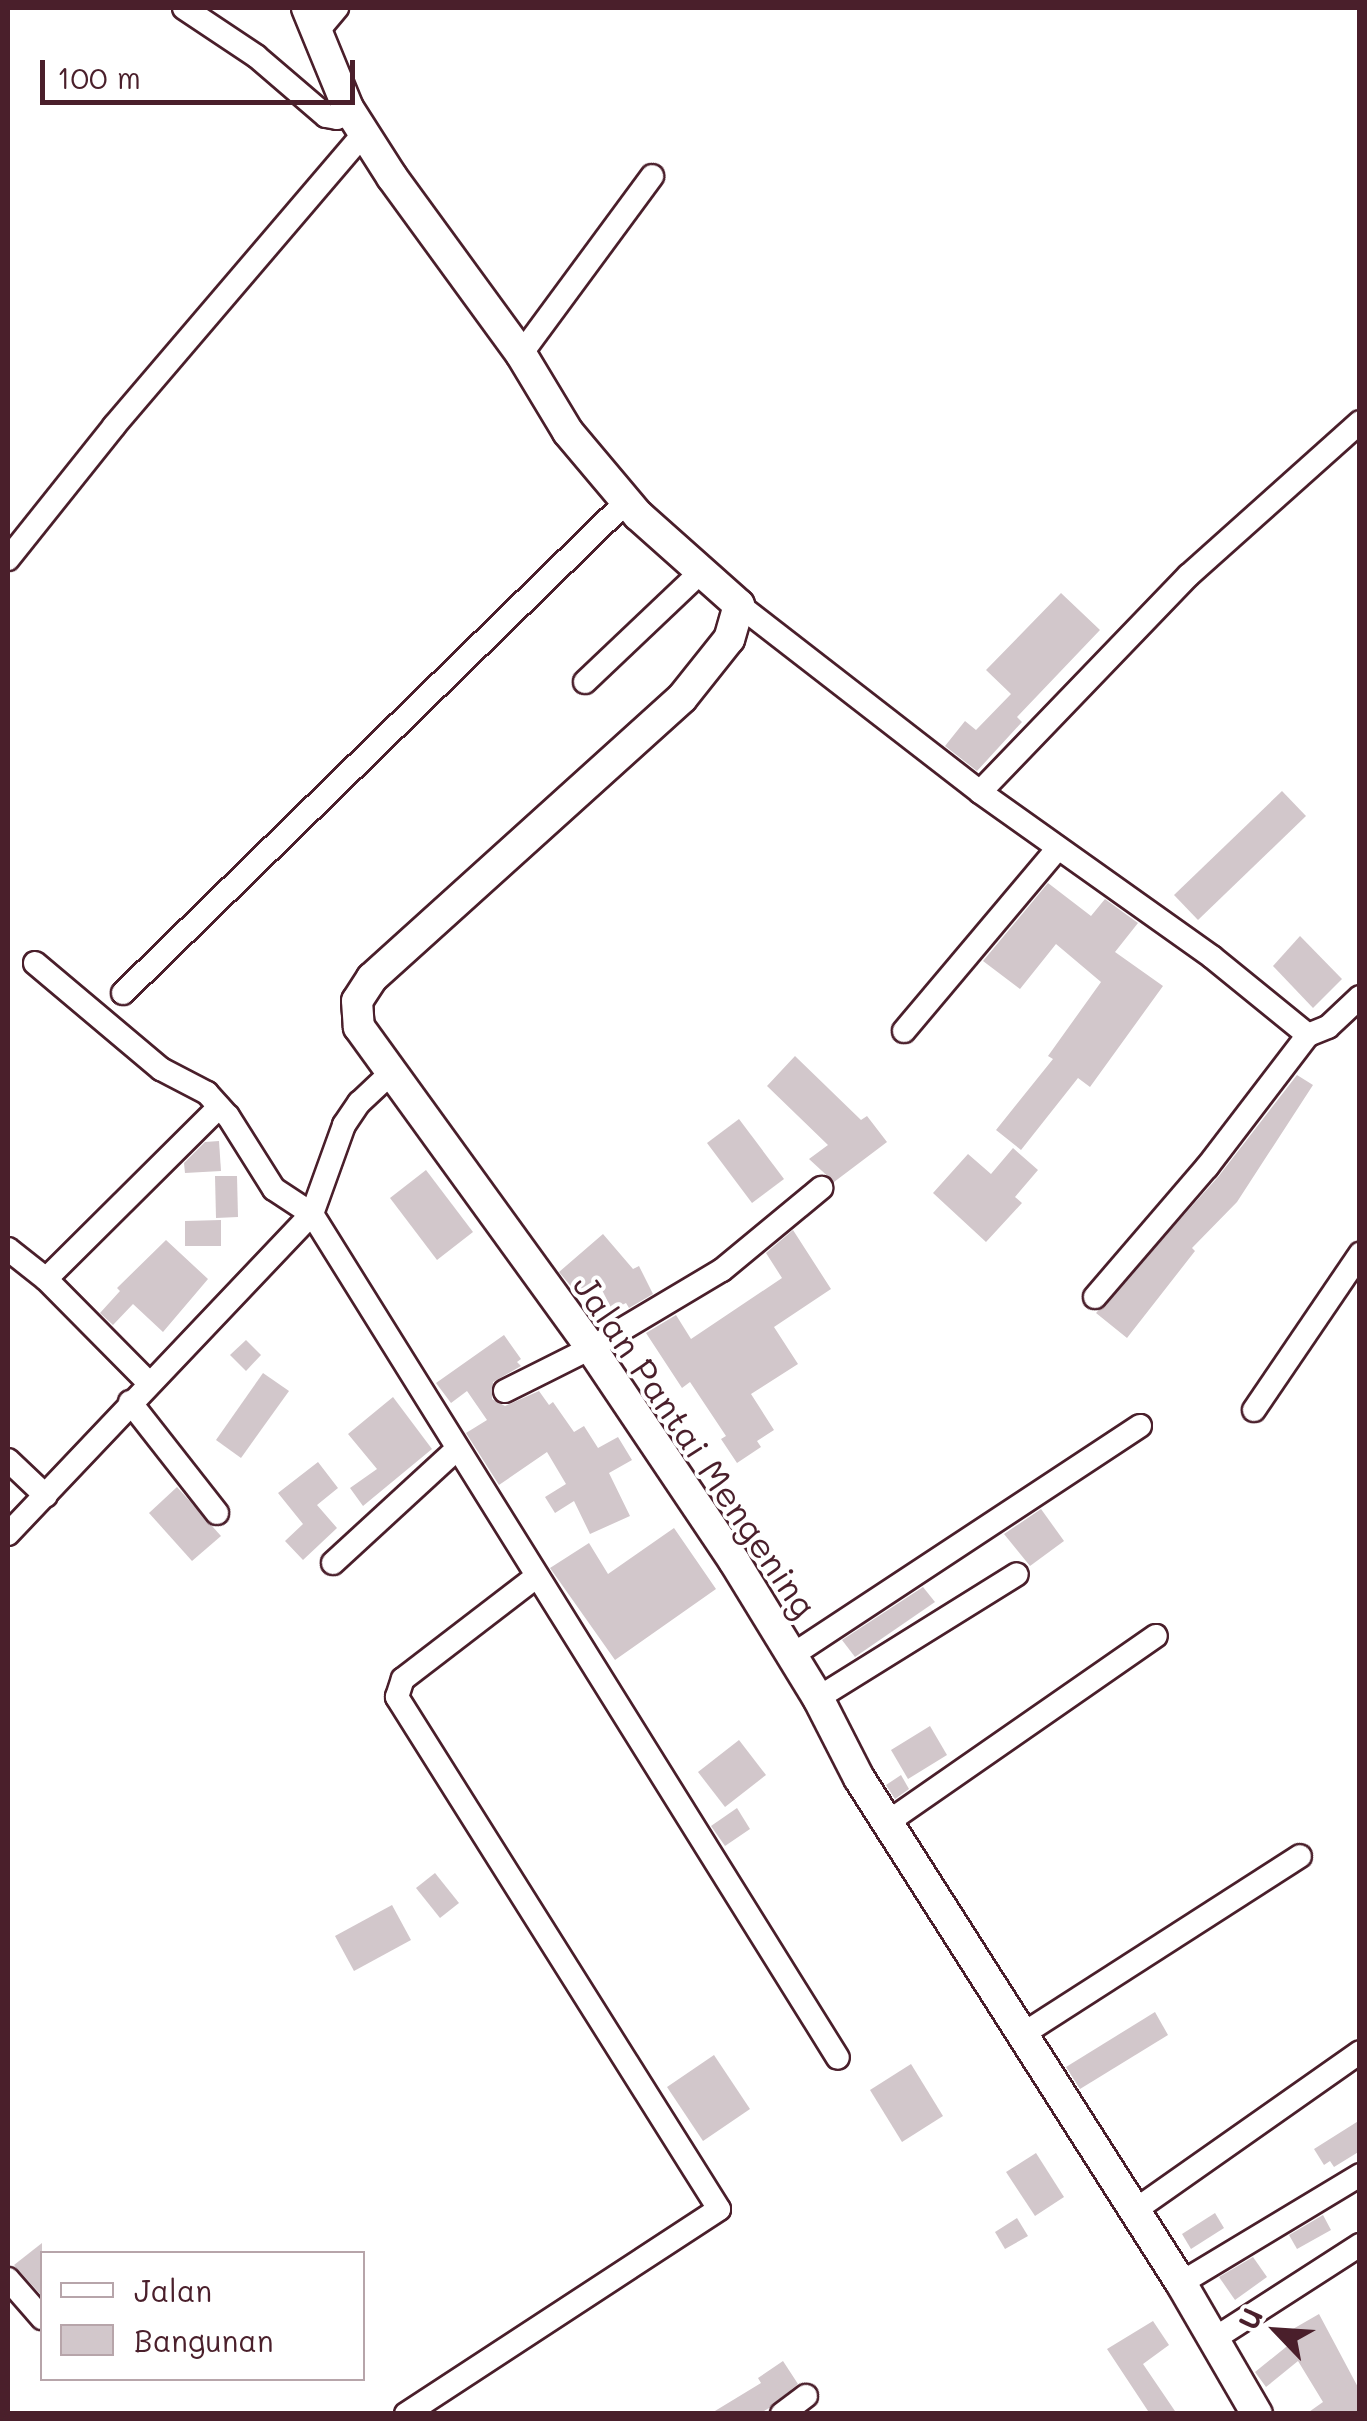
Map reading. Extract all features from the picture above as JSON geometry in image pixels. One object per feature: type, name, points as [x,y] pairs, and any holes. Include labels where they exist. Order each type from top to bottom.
[{"type":"street","points":[[184,8],[256,56],[326,116],[356,120]]},
{"type":"street","points":[[338,8],[312,20],[356,120],[520,354],[568,432],[627,501],[739,605],[980,792],[1212,958],[1308,1035]]},
{"type":"street","points":[[8,559],[356,120]]},
{"type":"street","points":[[520,354],[652,176]]},
{"type":"street","points":[[980,792],[1189,575],[1360,422]]},
{"type":"street","points":[[123,994],[627,501]]},
{"type":"street","points":[[585,682],[702,571]]},
{"type":"street","name":"Jalan Pantai Mengening","points":[[739,605],[729,639],[682,698],[362,990],[357,1001],[359,1026],[591,1348],[734,1561],[888,1822],[1181,2283],[1257,2414]]},
{"type":"street","points":[[904,1030],[1058,848]]},
{"type":"street","points":[[35,963],[161,1069],[207,1094],[274,1188],[308,1219],[838,2058]]},
{"type":"street","points":[[1095,1297],[1207,1167],[1308,1035],[1328,1027],[1360,997]]},
{"type":"street","points":[[8,1534],[308,1219],[344,1125],[390,1073]]},
{"type":"street","points":[[46,1279],[219,1107]]},
{"type":"street","points":[[505,1391],[591,1348],[722,1270],[821,1188]]},
{"type":"street","points":[[8,1249],[46,1279],[149,1383]]},
{"type":"street","points":[[1254,1410],[1360,1254]]},
{"type":"street","points":[[130,1402],[217,1513]]},
{"type":"street","points":[[791,1656],[1140,1426]]},
{"type":"street","points":[[333,1563],[456,1450]]},
{"type":"street","points":[[8,1460],[46,1496]]},
{"type":"street","points":[[818,1698],[1017,1574]]},
{"type":"street","points":[[406,2414],[719,2209],[397,1697],[404,1679],[536,1576]]},
{"type":"street","points":[[888,1822],[1156,1636]]},
{"type":"street","points":[[1023,2034],[1300,1856]]},
{"type":"street","points":[[1134,2211],[1360,2052]]},
{"type":"street","points":[[1181,2283],[1360,2175]]},
{"type":"street","points":[[1214,2338],[1360,2245]]},
{"type":"street","points":[[8,2279],[40,2316]]},
{"type":"street","points":[[782,2414],[806,2396]]},
{"type":"building","points":[[1061,593],[1100,630],[1017,717],[1022,722],[977,771],[945,746],[965,721],[976,730],[1011,694],[986,670]]},
{"type":"building","points":[[1282,791],[1306,816],[1198,920],[1174,895]]},
{"type":"building","points":[[1048,883],[1091,916],[1105,899],[1138,923],[1115,952],[1163,986],[1090,1087],[1078,1078],[1021,1150],[996,1130],[1053,1059],[1048,1056],[1101,982],[1056,944],[1020,989],[983,961]]},
{"type":"building","points":[[1300,936],[1342,979],[1313,1008],[1273,966]]},
{"type":"building","points":[[795,1056],[861,1120],[867,1116],[887,1142],[834,1182],[809,1159],[828,1145],[767,1086]]},
{"type":"building","points":[[1297,1075],[1313,1085],[1237,1202],[1192,1248],[1195,1251],[1127,1338],[1096,1313],[1218,1177]]},
{"type":"building","points":[[739,1119],[784,1179],[752,1203],[707,1143]]},
{"type":"building","points":[[219,1141],[221,1171],[185,1173],[184,1163],[205,1142]]},
{"type":"building","points":[[1013,1148],[1038,1170],[1015,1197],[1022,1203],[986,1242],[933,1193],[968,1154],[991,1174]]},
{"type":"building","points":[[426,1170],[473,1232],[437,1260],[390,1198]]},
{"type":"building","points":[[215,1176],[237,1176],[238,1217],[216,1218]]},
{"type":"building","points":[[221,1220],[221,1246],[185,1246],[185,1221]]},
{"type":"building","points":[[793,1230],[831,1289],[774,1327],[798,1364],[751,1394],[774,1430],[757,1441],[761,1447],[737,1463],[721,1439],[726,1436],[690,1382],[682,1388],[646,1333],[676,1315],[691,1339],[782,1278],[766,1253]]},
{"type":"building","points":[[603,1234],[633,1269],[639,1266],[653,1294],[629,1308],[626,1303],[612,1310],[597,1280],[579,1296],[559,1272]]},
{"type":"building","points":[[166,1240],[208,1279],[163,1332],[133,1304],[113,1325],[100,1313],[120,1291],[117,1288]]},
{"type":"building","points":[[504,1335],[521,1359],[517,1362],[521,1366],[493,1382],[492,1399],[505,1406],[539,1391],[549,1405],[553,1402],[574,1432],[584,1426],[598,1448],[618,1437],[632,1460],[609,1473],[630,1516],[590,1534],[574,1501],[555,1513],[545,1497],[566,1484],[547,1452],[499,1485],[466,1433],[487,1420],[467,1391],[451,1403],[436,1383]]},
{"type":"building","points":[[246,1340],[261,1355],[246,1371],[230,1355]]},
{"type":"building","points":[[263,1373],[289,1391],[241,1458],[216,1440]]},
{"type":"building","points":[[393,1397],[432,1449],[363,1506],[350,1488],[377,1469],[348,1434]]},
{"type":"building","points":[[318,1462],[338,1488],[317,1505],[337,1528],[303,1560],[285,1541],[303,1524],[278,1493]]},
{"type":"building","points":[[177,1487],[221,1536],[192,1561],[149,1513]]},
{"type":"building","points":[[1041,1509],[1064,1541],[1030,1566],[1004,1534]]},
{"type":"building","points":[[674,1528],[716,1589],[615,1660],[550,1568],[589,1543],[608,1574]]},
{"type":"building","points":[[923,1587],[935,1602],[855,1657],[842,1640]]},
{"type":"building","points":[[930,1726],[947,1755],[908,1779],[891,1750]]},
{"type":"building","points":[[739,1740],[766,1775],[725,1807],[698,1772]]},
{"type":"building","points":[[901,1775],[909,1789],[895,1799],[886,1785]]},
{"type":"building","points":[[737,1808],[750,1829],[725,1846],[711,1826]]},
{"type":"building","points":[[435,1873],[459,1903],[440,1918],[416,1888]]},
{"type":"building","points":[[392,1905],[411,1940],[354,1971],[335,1936]]},
{"type":"building","points":[[1155,2012],[1168,2035],[1080,2089],[1066,2067]]},
{"type":"building","points":[[714,2055],[750,2109],[703,2141],[667,2087]]},
{"type":"building","points":[[911,2064],[943,2116],[902,2142],[870,2090]]},
{"type":"building","points":[[1360,2120],[1360,2151],[1334,2167],[1330,2161],[1324,2165],[1314,2149]]},
{"type":"building","points":[[1036,2153],[1064,2197],[1035,2216],[1006,2172]]},
{"type":"building","points":[[1215,2213],[1224,2228],[1191,2249],[1182,2234]]},
{"type":"building","points":[[1323,2215],[1331,2230],[1297,2249],[1289,2235]]},
{"type":"building","points":[[1017,2218],[1028,2236],[1005,2249],[995,2232]]},
{"type":"building","points":[[42,2243],[40,2294],[14,2265]]},
{"type":"building","points":[[1253,2257],[1267,2277],[1235,2300],[1219,2277]]},
{"type":"building","points":[[1319,2314],[1360,2391],[1360,2414],[1306,2414],[1323,2402],[1298,2361],[1266,2387],[1255,2372],[1291,2343],[1286,2333]]},
{"type":"building","points":[[1153,2321],[1169,2345],[1143,2364],[1177,2414],[1150,2414],[1107,2349]]},
{"type":"building","points":[[783,2361],[798,2384],[769,2408],[759,2414],[710,2414],[761,2383],[758,2378]]}]
